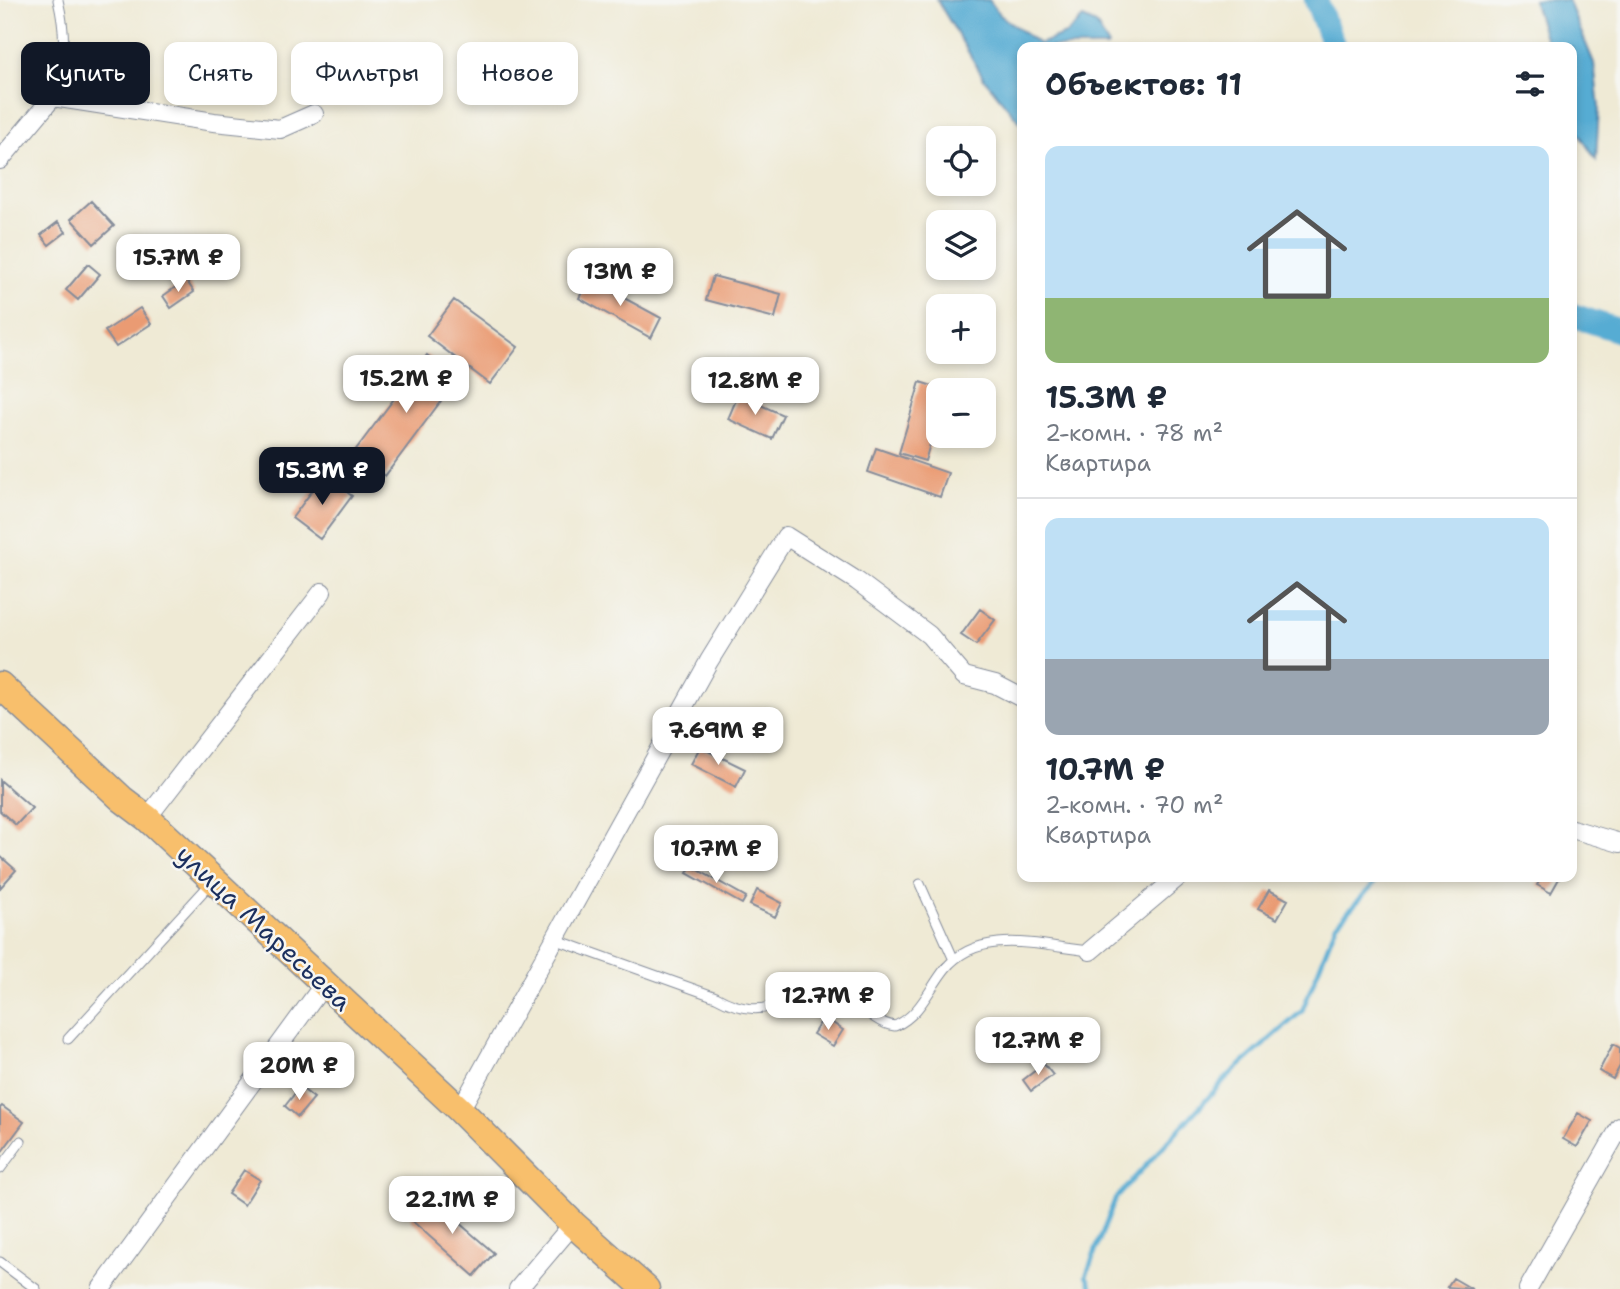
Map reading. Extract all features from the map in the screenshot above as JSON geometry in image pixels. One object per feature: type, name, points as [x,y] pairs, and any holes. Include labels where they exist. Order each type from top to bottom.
[{"type":"main road","name":"улица Маресьева","points":[[0,685],[460,1110],[573,1224],[646,1289]]},
{"type":"street","points":[[0,160],[46,105]]},
{"type":"street","points":[[105,105],[280,130],[314,114]]},
{"type":"street","points":[[460,1110],[709,661],[786,536],[857,581],[929,635],[964,676],[995,684],[1017,695]]},
{"type":"street","points":[[147,818],[322,592]]},
{"type":"street","points":[[1577,830],[1620,843]]},
{"type":"street","points":[[1090,951],[1172,882]]},
{"type":"street","points":[[101,1289],[324,984]]},
{"type":"street","points":[[1528,1289],[1620,1127]]},
{"type":"street","points":[[518,1289],[573,1224]]},
{"type":"lane","points":[[58,0],[64,42]]},
{"type":"lane","points":[[68,1040],[213,881]]},
{"type":"lane","points":[[920,884],[954,960]]},
{"type":"lane","points":[[554,939],[751,1010],[768,1007],[807,987],[827,982],[844,991],[889,1026],[895,1026],[911,1016],[954,960],[980,947],[1007,941],[1090,951]]},
{"type":"lane","points":[[0,1170],[21,1141]]},
{"type":"lane","points":[[0,1262],[36,1289]]},
{"type":"water","points":[[937,0],[989,0],[1000,15],[1036,42],[1017,42],[1017,119],[985,80]]},
{"type":"water","points":[[1533,0],[1568,0],[1594,63],[1599,107],[1596,160],[1577,131],[1577,42],[1546,42]]},
{"type":"water","points":[[1083,18],[1096,24],[1106,42],[1044,42],[1066,34]]},
{"type":"building","points":[[91,201],[114,226],[94,244],[71,219]]},
{"type":"building","points":[[58,222],[66,232],[49,245],[41,235]]},
{"type":"building","points":[[88,264],[100,274],[78,300],[66,290]]},
{"type":"building","points":[[713,276],[781,294],[775,318],[706,300]]},
{"type":"building","points":[[589,279],[661,318],[651,338],[579,298]]},
{"type":"building","points":[[186,280],[194,292],[171,308],[163,296]]},
{"type":"building","points":[[454,300],[518,347],[490,384],[427,336]]},
{"type":"building","points":[[140,308],[151,324],[116,347],[105,331]]},
{"type":"building","points":[[427,355],[458,378],[385,476],[354,452]]},
{"type":"building","points":[[920,382],[926,384],[926,448],[929,448],[925,461],[899,453]]},
{"type":"building","points":[[738,395],[783,415],[772,439],[728,419]]},
{"type":"building","points":[[876,448],[948,473],[940,497],[868,472]]},
{"type":"building","points":[[324,475],[352,496],[320,539],[292,518]]},
{"type":"building","points":[[980,609],[995,620],[976,645],[961,635]]},
{"type":"building","points":[[700,747],[745,769],[736,787],[691,764]]},
{"type":"building","points":[[0,780],[32,808],[16,825],[0,811]]},
{"type":"building","points":[[0,856],[16,870],[0,888]]},
{"type":"building","points":[[691,866],[746,897],[742,904],[687,873]]},
{"type":"building","points":[[1539,882],[1557,882],[1551,893],[1537,885]]},
{"type":"building","points":[[757,890],[782,903],[775,917],[750,905]]},
{"type":"building","points":[[1269,890],[1288,900],[1277,919],[1258,909]]},
{"type":"building","points":[[824,1017],[843,1030],[833,1046],[813,1034]]},
{"type":"building","points":[[1613,1044],[1620,1048],[1620,1066],[1613,1079],[1599,1071]]},
{"type":"building","points":[[1044,1064],[1053,1075],[1031,1091],[1023,1080]]},
{"type":"building","points":[[300,1087],[314,1098],[298,1117],[285,1106]]},
{"type":"building","points":[[2,1106],[24,1122],[0,1154],[0,1108]]},
{"type":"building","points":[[1578,1113],[1592,1121],[1577,1147],[1563,1139]]},
{"type":"building","points":[[244,1170],[260,1180],[244,1205],[228,1194]]},
{"type":"building","points":[[429,1197],[494,1253],[474,1276],[410,1219]]},
{"type":"building","points":[[1453,1278],[1472,1289],[1447,1287]]},
{"type":"waterway","points":[[1316,0],[1332,42]]},
{"type":"waterway","points":[[1577,317],[1620,331]]},
{"type":"waterway","points":[[1092,1289],[1086,1276],[1115,1199],[1227,1077],[1302,1011],[1336,925],[1375,882]]}]
